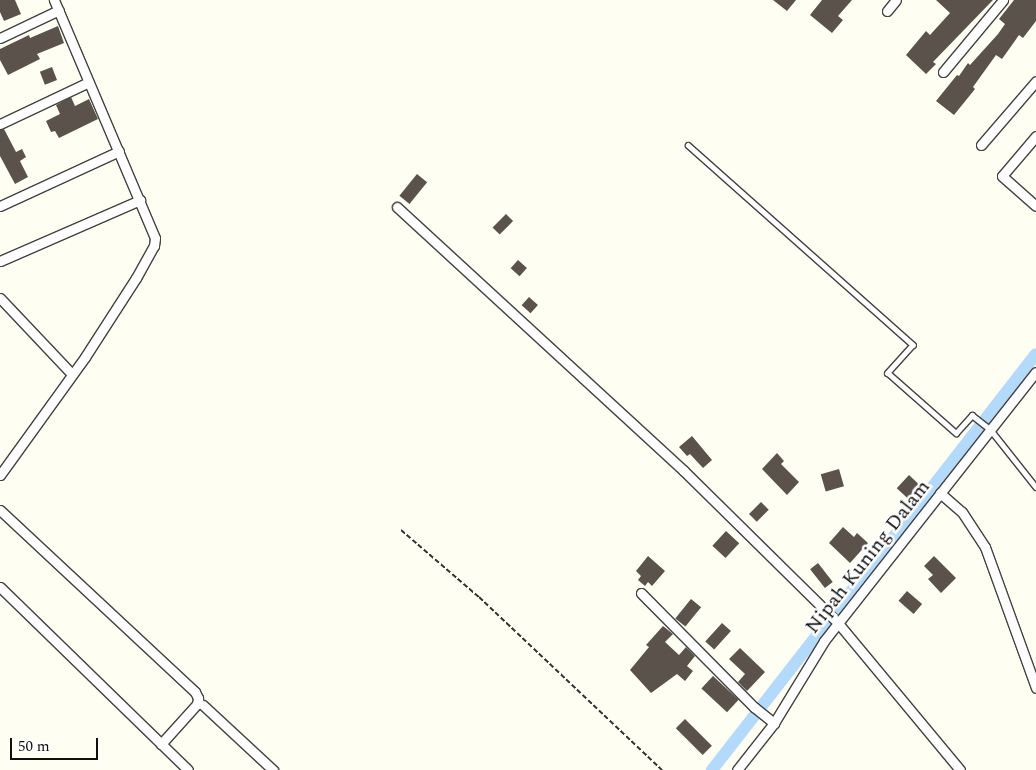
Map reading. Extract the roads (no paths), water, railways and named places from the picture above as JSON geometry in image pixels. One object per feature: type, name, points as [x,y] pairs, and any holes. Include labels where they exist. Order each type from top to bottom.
[{"type":"street","points":[[0,475],[71,373],[85,357],[154,246],[154,231],[54,0]]},
{"type":"street","points":[[887,11],[896,0]]},
{"type":"street","points":[[942,72],[1003,0]]},
{"type":"street","points":[[0,38],[59,10]]},
{"type":"street","points":[[981,145],[1036,81]]},
{"type":"street","points":[[0,124],[89,82]]},
{"type":"street","points":[[1036,136],[1002,176],[1036,206]]},
{"type":"street","points":[[0,206],[119,151]]},
{"type":"street","points":[[0,261],[140,200]]},
{"type":"street","points":[[397,207],[683,470],[828,612],[960,770]]},
{"type":"street","points":[[0,298],[71,373]]},
{"type":"street","name":"Nipah Kuning Dalam","points":[[737,770],[774,723],[837,622],[940,494],[989,428],[1036,372]]},
{"type":"street","points":[[940,494],[962,512],[985,547],[1036,688]]},
{"type":"street","points":[[0,510],[195,692],[198,698],[197,704],[160,744]]},
{"type":"street","points":[[0,587],[188,770]]},
{"type":"street","points":[[640,593],[754,707],[774,723]]},
{"type":"street","points":[[203,705],[273,770]]},
{"type":"lane","points":[[688,145],[912,345],[888,373],[956,433],[972,415],[989,428],[1036,487]]},
{"type":"waterway","points":[[712,770],[1036,354]]}]
